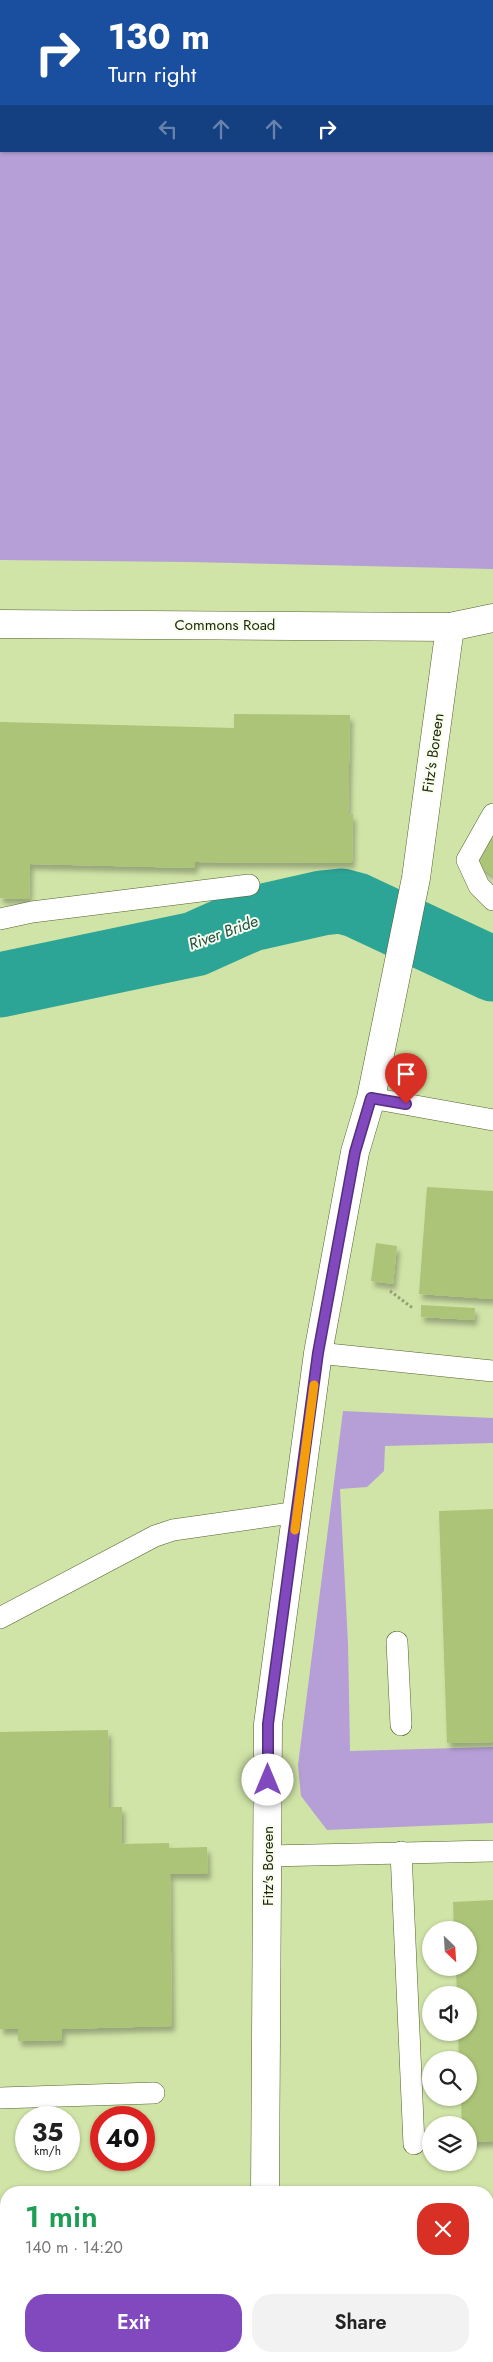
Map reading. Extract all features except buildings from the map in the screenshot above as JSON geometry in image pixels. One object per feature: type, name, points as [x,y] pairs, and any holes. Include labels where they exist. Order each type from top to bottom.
[{"type":"main road","name":"Commons Road","points":[[450,628],[493,618]]},
{"type":"main road","name":"Commons Road","points":[[0,624],[450,628],[493,638]]},
{"type":"main road","name":"Fitz's Boreen","points":[[265,2186],[268,1724],[318,1353],[355,1152],[371,1098],[416,878],[450,628]]},
{"type":"lane","points":[[493,814],[467,860],[479,886],[493,900]]},
{"type":"lane","points":[[0,920],[32,912],[249,885]]},
{"type":"lane","points":[[371,1098],[493,1120]]},
{"type":"lane","points":[[318,1353],[493,1371]]},
{"type":"lane","points":[[0,1618],[154,1536],[173,1530],[298,1512]]},
{"type":"lane","points":[[396,1642],[401,1725]]},
{"type":"lane","points":[[268,1856],[493,1851]]},
{"type":"lane","points":[[401,1852],[414,2144]]},
{"type":"lane","points":[[0,2098],[154,2093]]},
{"type":"path","points":[[390,1291],[414,1309]]},
{"type":"shaded area","points":[[0,152],[493,152],[493,569],[0,560]]},
{"type":"shaded area","points":[[343,1411],[493,1418],[493,1443],[385,1446],[384,1471],[367,1487],[340,1489],[348,1643],[350,1751],[493,1747],[493,1823],[327,1830],[301,1796],[298,1765]]},
{"type":"waterway","name":"River Bride","points":[[0,985],[195,944],[251,919],[322,903],[341,901],[356,905],[493,969]]},
{"type":"slow traffic","points":[[295,1530],[314,1385]]},
{"type":"route","points":[[268,1780],[268,1724],[318,1353],[355,1152],[371,1098],[406,1104]]}]
